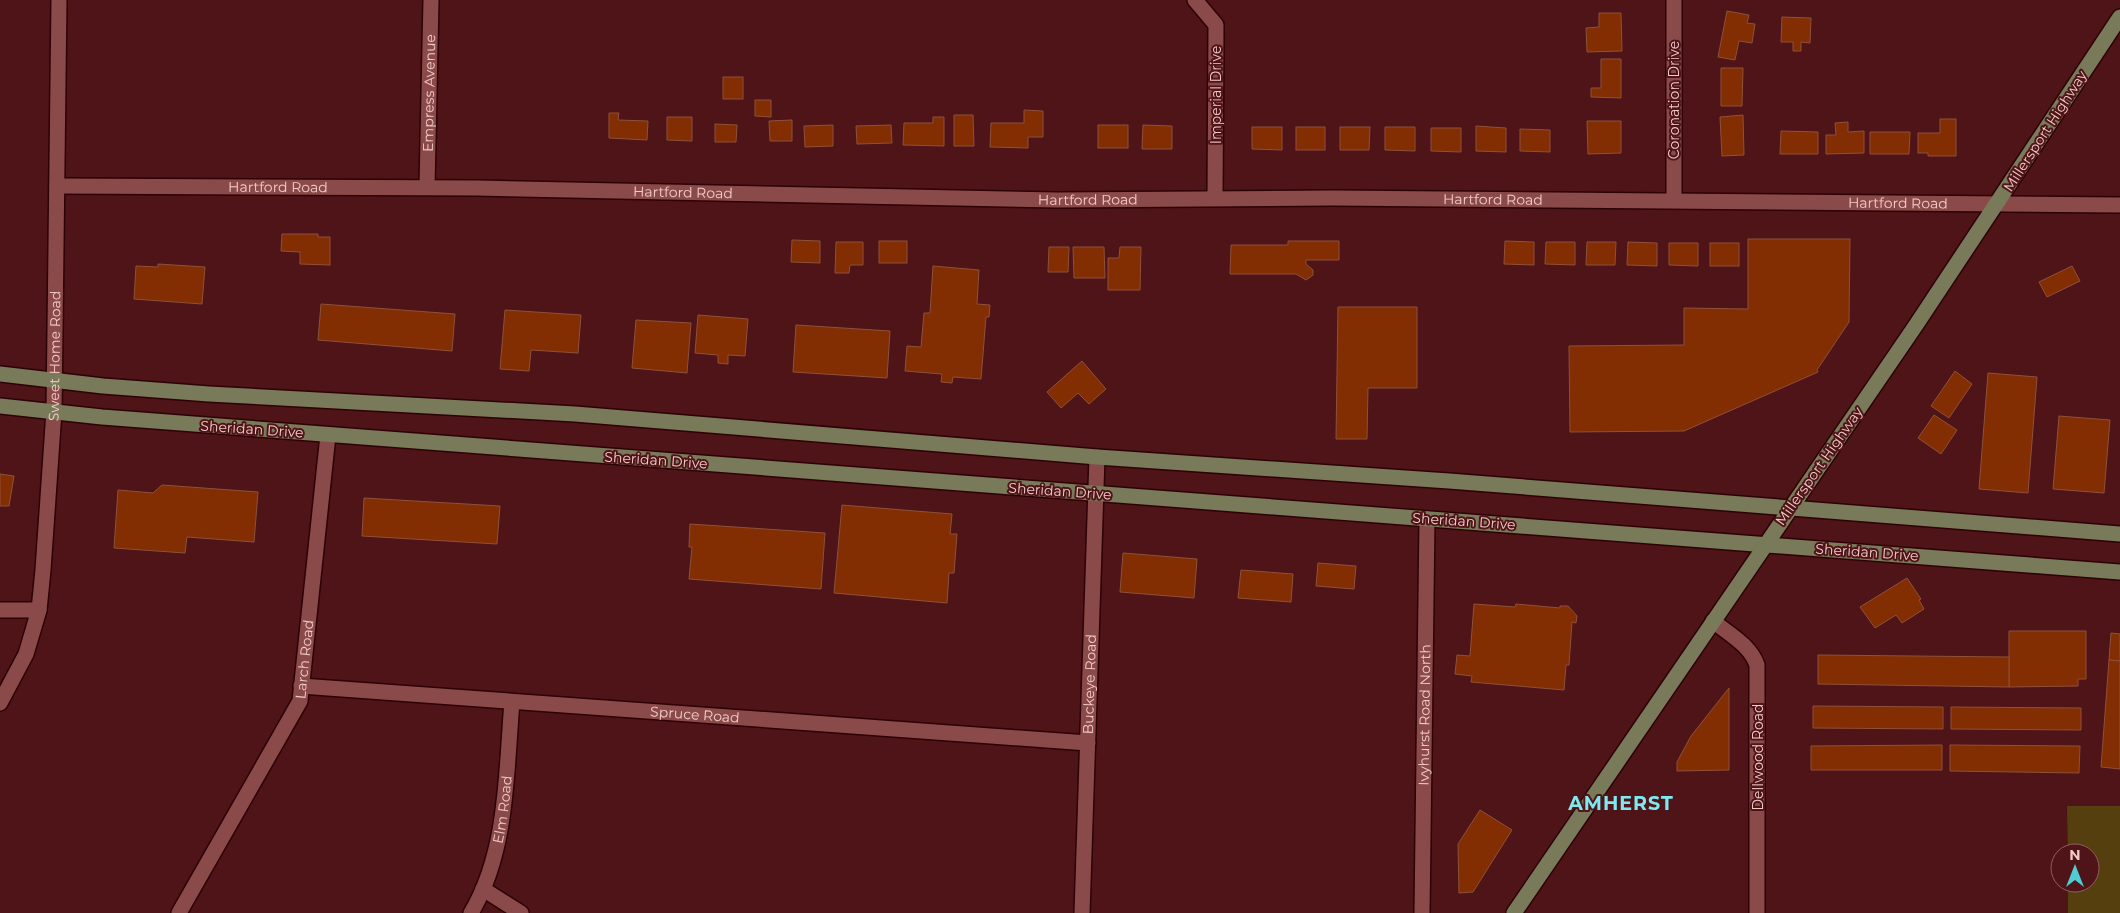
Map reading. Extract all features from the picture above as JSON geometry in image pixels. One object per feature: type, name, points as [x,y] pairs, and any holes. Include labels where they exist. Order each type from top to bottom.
[{"type":"main road","name":"Millersport Highway","points":[[1514,913],[1997,203],[2120,17]]},
{"type":"main road","points":[[0,374],[103,386],[255,398],[341,400],[557,412],[1097,457],[1449,481],[2120,534]]},
{"type":"main road","name":"Sheridan Drive","points":[[0,406],[328,435],[2120,572]]},
{"type":"street","name":"Sweet Home Road","points":[[0,703],[26,654],[39,610],[54,412],[59,0]]},
{"type":"street","name":"Empress Avenue","points":[[427,187],[431,0]]},
{"type":"street","name":"Imperial Drive","points":[[1195,0],[1216,25],[1215,198]]},
{"type":"street","name":"Coronation Drive","points":[[1674,0],[1674,200]]},
{"type":"street","name":"Hartford Road","points":[[57,186],[427,187],[1057,200],[1215,198],[1674,200],[2120,205]]},
{"type":"street","name":"Larch Road","points":[[179,913],[300,701],[328,435]]},
{"type":"street","name":"Buckeye Road","points":[[1082,913],[1097,457]]},
{"type":"street","name":"Ivyhurst Road North","points":[[1422,913],[1427,519]]},
{"type":"street","points":[[0,610],[39,610]]},
{"type":"street","name":"Dellwood Road","points":[[1713,621],[1744,645],[1753,656],[1757,665],[1757,913]]},
{"type":"street","name":"Spruce Road","points":[[302,686],[1088,743]]},
{"type":"street","name":"Elm Road","points":[[471,913],[483,889],[498,841],[504,808],[512,702]]},
{"type":"street","points":[[483,889],[521,913]]},
{"type":"shaded area","points":[[2067,806],[2120,806],[2120,913],[2068,913],[2068,893],[2100,893],[2100,843],[2068,843]]},
{"type":"building","points":[[1727,11],[1749,15],[1747,23],[1755,24],[1752,43],[1739,41],[1735,60],[1718,57]]},
{"type":"building","points":[[1599,13],[1621,13],[1622,51],[1587,52],[1586,28],[1599,27]]},
{"type":"building","points":[[1782,17],[1811,18],[1810,43],[1801,42],[1801,51],[1793,51],[1793,42],[1781,42]]},
{"type":"building","points":[[1601,59],[1621,59],[1621,98],[1591,97],[1591,88],[1601,88]]},
{"type":"building","points":[[1721,68],[1743,68],[1742,106],[1721,106]]},
{"type":"building","points":[[723,77],[743,77],[743,99],[723,99]]},
{"type":"building","points":[[755,100],[771,100],[771,117],[755,116]]},
{"type":"building","points":[[1024,110],[1043,111],[1043,137],[1028,137],[1028,148],[990,147],[991,123],[1024,123]]},
{"type":"building","points":[[609,113],[619,113],[618,120],[648,121],[647,140],[609,138]]},
{"type":"building","points":[[954,115],[973,115],[974,146],[954,146]]},
{"type":"building","points":[[1743,115],[1744,155],[1722,156],[1720,117]]},
{"type":"building","points":[[667,117],[692,117],[692,141],[667,140]]},
{"type":"building","points":[[933,117],[944,117],[944,146],[903,145],[904,123],[933,123]]},
{"type":"building","points":[[1940,119],[1956,119],[1956,156],[1928,156],[1928,153],[1918,153],[1918,133],[1940,133]]},
{"type":"building","points":[[792,120],[792,141],[770,141],[769,121]]},
{"type":"building","points":[[1587,121],[1621,121],[1621,153],[1588,154]]},
{"type":"building","points":[[1848,122],[1848,132],[1864,131],[1864,153],[1826,154],[1826,135],[1836,135],[1835,123]]},
{"type":"building","points":[[715,124],[737,125],[736,142],[715,142]]},
{"type":"building","points":[[833,125],[833,146],[805,147],[804,126]]},
{"type":"building","points":[[891,125],[892,143],[857,144],[856,126]]},
{"type":"building","points":[[1098,125],[1128,125],[1128,148],[1098,148]]},
{"type":"building","points":[[1143,125],[1172,126],[1172,149],[1142,149]]},
{"type":"building","points":[[1476,126],[1506,128],[1506,152],[1476,151]]},
{"type":"building","points":[[1252,127],[1282,127],[1282,150],[1252,149]]},
{"type":"building","points":[[1296,127],[1325,127],[1325,150],[1296,150]]},
{"type":"building","points":[[1340,127],[1370,127],[1369,150],[1340,150]]},
{"type":"building","points":[[1385,127],[1415,127],[1415,151],[1385,150]]},
{"type":"building","points":[[1431,128],[1461,128],[1461,152],[1431,151]]},
{"type":"building","points":[[1520,129],[1550,130],[1550,152],[1520,151]]},
{"type":"building","points":[[1781,131],[1818,132],[1818,154],[1780,154]]},
{"type":"building","points":[[1870,132],[1910,132],[1909,154],[1870,154]]},
{"type":"building","points":[[282,234],[318,234],[318,237],[330,237],[330,265],[300,264],[300,252],[281,251]]},
{"type":"building","points":[[1748,239],[1850,239],[1849,322],[1817,370],[1818,372],[1684,431],[1570,432],[1569,346],[1684,345],[1684,308],[1748,309]]},
{"type":"building","points":[[792,240],[820,241],[820,263],[791,262]]},
{"type":"building","points":[[879,241],[907,241],[907,263],[879,263]]},
{"type":"building","points":[[1288,241],[1339,241],[1339,260],[1306,260],[1306,264],[1313,270],[1313,275],[1306,280],[1296,274],[1230,274],[1231,245],[1288,245]]},
{"type":"building","points":[[1505,241],[1534,242],[1534,265],[1504,264]]},
{"type":"building","points":[[836,242],[863,242],[863,265],[850,265],[849,273],[835,273]]},
{"type":"building","points":[[1546,242],[1575,242],[1575,265],[1545,264]]},
{"type":"building","points":[[1587,242],[1616,242],[1615,265],[1586,265]]},
{"type":"building","points":[[1628,242],[1657,243],[1657,266],[1627,265]]},
{"type":"building","points":[[1669,243],[1698,243],[1698,266],[1669,265]]},
{"type":"building","points":[[1710,243],[1739,243],[1739,266],[1710,266]]},
{"type":"building","points":[[1049,247],[1069,247],[1068,272],[1048,272]]},
{"type":"building","points":[[1073,247],[1104,247],[1105,278],[1074,278]]},
{"type":"building","points":[[1120,247],[1141,247],[1140,290],[1108,290],[1108,258],[1119,258]]},
{"type":"building","points":[[158,264],[205,267],[202,304],[134,299],[136,266],[158,267]]},
{"type":"building","points":[[933,266],[979,270],[977,304],[990,305],[989,317],[986,317],[981,379],[953,377],[952,383],[941,382],[942,374],[905,371],[907,346],[921,347],[924,313],[930,313]]},
{"type":"building","points":[[2072,266],[2080,281],[2047,297],[2039,282]]},
{"type":"building","points":[[321,304],[455,314],[452,351],[318,340]]},
{"type":"building","points":[[1338,307],[1417,307],[1417,388],[1368,388],[1367,439],[1336,439]]},
{"type":"building","points":[[505,310],[581,315],[578,353],[531,350],[529,371],[500,369]]},
{"type":"building","points":[[698,315],[748,319],[745,356],[728,355],[728,364],[718,363],[718,355],[695,353]]},
{"type":"building","points":[[636,320],[691,323],[687,373],[632,368]]},
{"type":"building","points":[[796,325],[890,331],[887,378],[793,372]]},
{"type":"building","points":[[1082,361],[1106,389],[1089,404],[1078,393],[1061,408],[1047,392]]},
{"type":"building","points":[[1955,371],[1972,384],[1949,418],[1931,406]]},
{"type":"building","points":[[1988,373],[2037,377],[2028,493],[1979,489]]},
{"type":"building","points":[[1934,415],[1957,430],[1941,454],[1918,438]]},
{"type":"building","points":[[2059,416],[2110,420],[2104,493],[2053,489]]},
{"type":"building","points":[[0,474],[14,476],[9,506],[0,506]]},
{"type":"building","points":[[162,485],[258,492],[254,542],[187,537],[185,553],[114,548],[118,490],[153,493]]},
{"type":"building","points":[[364,498],[500,506],[497,544],[362,536]]},
{"type":"building","points":[[842,505],[952,514],[950,534],[957,534],[954,573],[949,573],[947,603],[834,593]]},
{"type":"building","points":[[690,524],[825,533],[821,589],[689,579],[692,547],[689,547]]},
{"type":"building","points":[[1123,553],[1197,559],[1194,598],[1120,592]]},
{"type":"building","points":[[1318,563],[1356,566],[1354,589],[1316,586]]},
{"type":"building","points":[[1241,570],[1293,574],[1291,602],[1238,598]]},
{"type":"building","points":[[1907,578],[1921,599],[1919,600],[1924,609],[1902,623],[1896,615],[1875,628],[1860,607]]},
{"type":"building","points":[[1474,604],[1515,607],[1516,604],[1560,608],[1560,606],[1568,606],[1577,616],[1576,623],[1572,622],[1569,665],[1566,665],[1564,690],[1471,682],[1472,676],[1455,674],[1457,655],[1470,656]]},
{"type":"building","points":[[2009,631],[2086,631],[2086,679],[2078,679],[2078,686],[2009,687]]},
{"type":"building","points":[[2111,633],[2120,634],[2120,661],[2109,660]]},
{"type":"building","points":[[1818,655],[2009,657],[2009,687],[1818,684]]},
{"type":"building","points":[[2109,660],[2120,661],[2120,769],[2101,767]]},
{"type":"building","points":[[1729,688],[1729,770],[1677,771],[1677,762],[1691,736]]},
{"type":"building","points":[[1813,706],[1943,707],[1943,729],[1813,728]]},
{"type":"building","points":[[1951,707],[2081,708],[2081,730],[1951,729]]},
{"type":"building","points":[[1942,745],[1942,770],[1811,770],[1811,746]]},
{"type":"building","points":[[1950,745],[2080,746],[2079,773],[1950,771]]},
{"type":"building","points":[[1480,810],[1512,830],[1473,892],[1459,893],[1458,844]]},
{"type":"district","name":"AMHERST","points":[[1621,803]]}]
